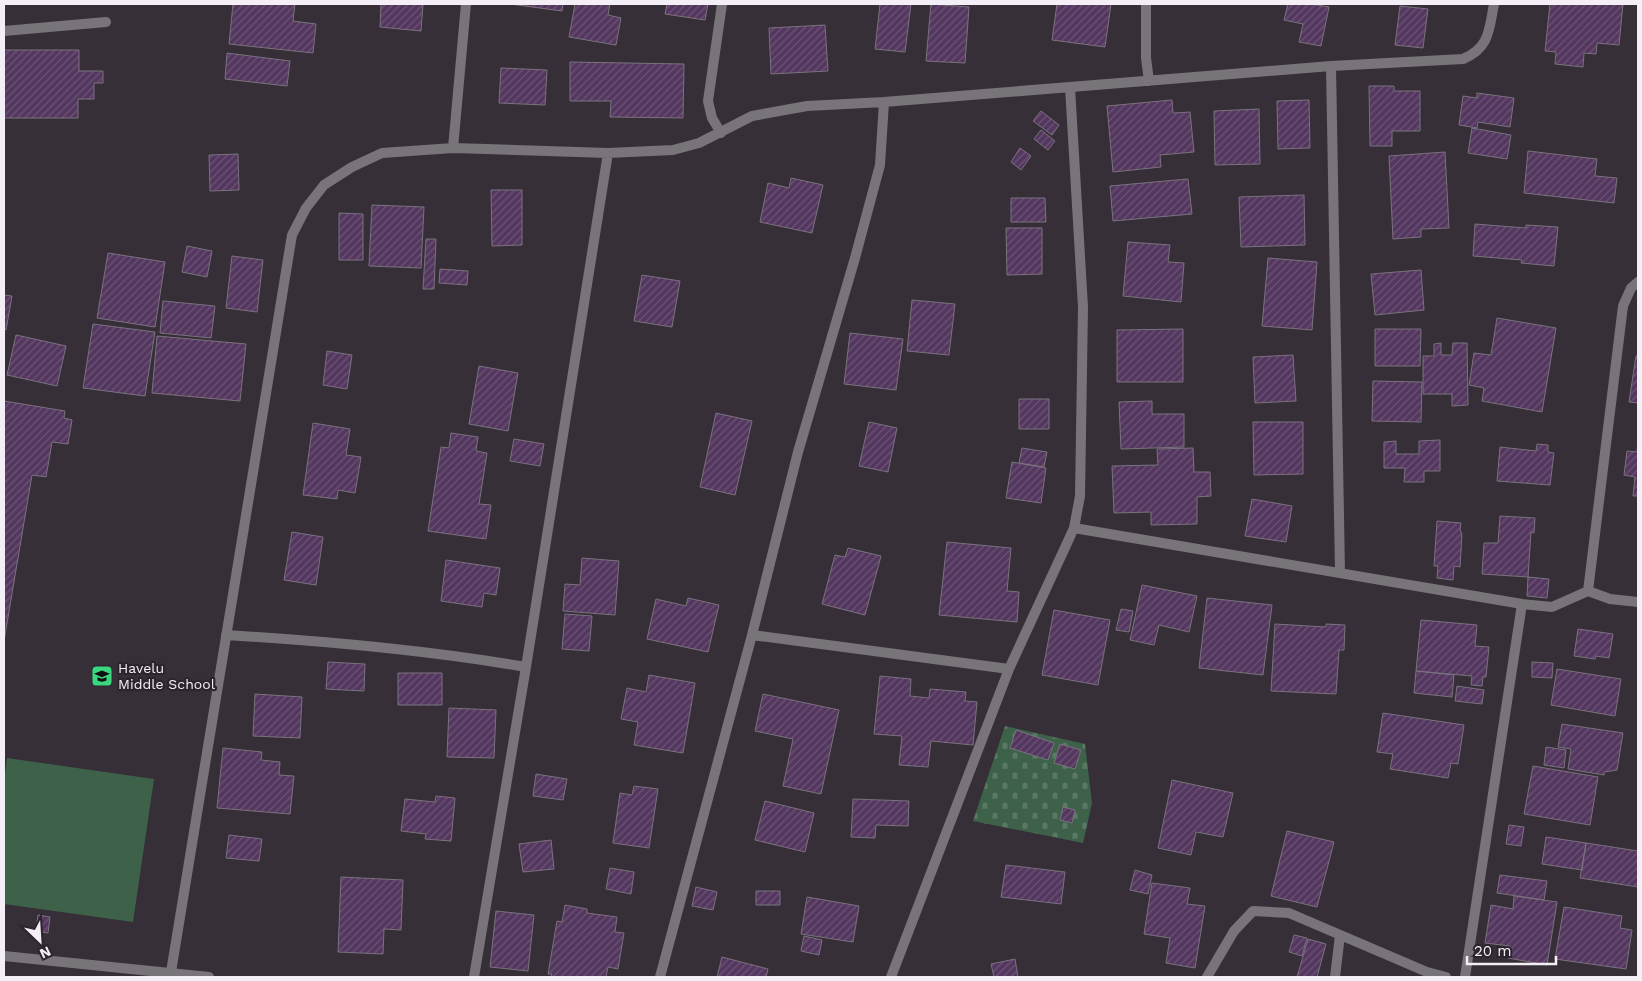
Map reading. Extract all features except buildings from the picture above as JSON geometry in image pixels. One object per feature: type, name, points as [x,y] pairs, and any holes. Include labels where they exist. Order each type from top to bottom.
[{"type":"street","points":[[453,148],[466,4]]},
{"type":"street","points":[[721,133],[712,118],[708,101],[722,4]]},
{"type":"street","points":[[1146,4],[1146,58],[1149,81]]},
{"type":"street","points":[[171,972],[292,235],[306,208],[324,185],[352,167],[382,154],[453,148],[608,153],[673,150],[699,143],[752,116],[773,110],[807,106],[1070,88],[1331,66],[1444,61],[1476,54],[1486,41],[1494,4]]},
{"type":"street","points":[[4,31],[106,22]]},
{"type":"street","points":[[1331,66],[1340,572]]},
{"type":"street","points":[[890,977],[1009,669],[1074,528],[1080,496],[1083,307],[1070,88]]},
{"type":"street","points":[[660,977],[752,635],[798,452],[855,258],[880,164],[884,102]]},
{"type":"street","points":[[474,977],[526,667],[608,153]]},
{"type":"street","points":[[1588,591],[1623,306],[1631,288],[1638,282]]},
{"type":"street","points":[[1074,528],[1522,604],[1552,607],[1588,591],[1610,599],[1638,602]]},
{"type":"street","points":[[1465,977],[1522,604]]},
{"type":"street","points":[[226,635],[324,641],[444,653],[526,667]]},
{"type":"street","points":[[752,635],[1009,669]]},
{"type":"street","points":[[1207,977],[1234,931],[1253,911],[1289,913],[1446,977]]},
{"type":"street","points":[[1335,977],[1340,935]]},
{"type":"street","points":[[4,956],[209,977]]},
{"type":"green space","points":[[1005,726],[1085,744],[1092,803],[1083,843],[973,821]]},
{"type":"green space","points":[[7,758],[154,779],[133,922],[4,904],[4,782]]},
{"type":"place","name":"Havelu Middle School","points":[[102,676]]}]
